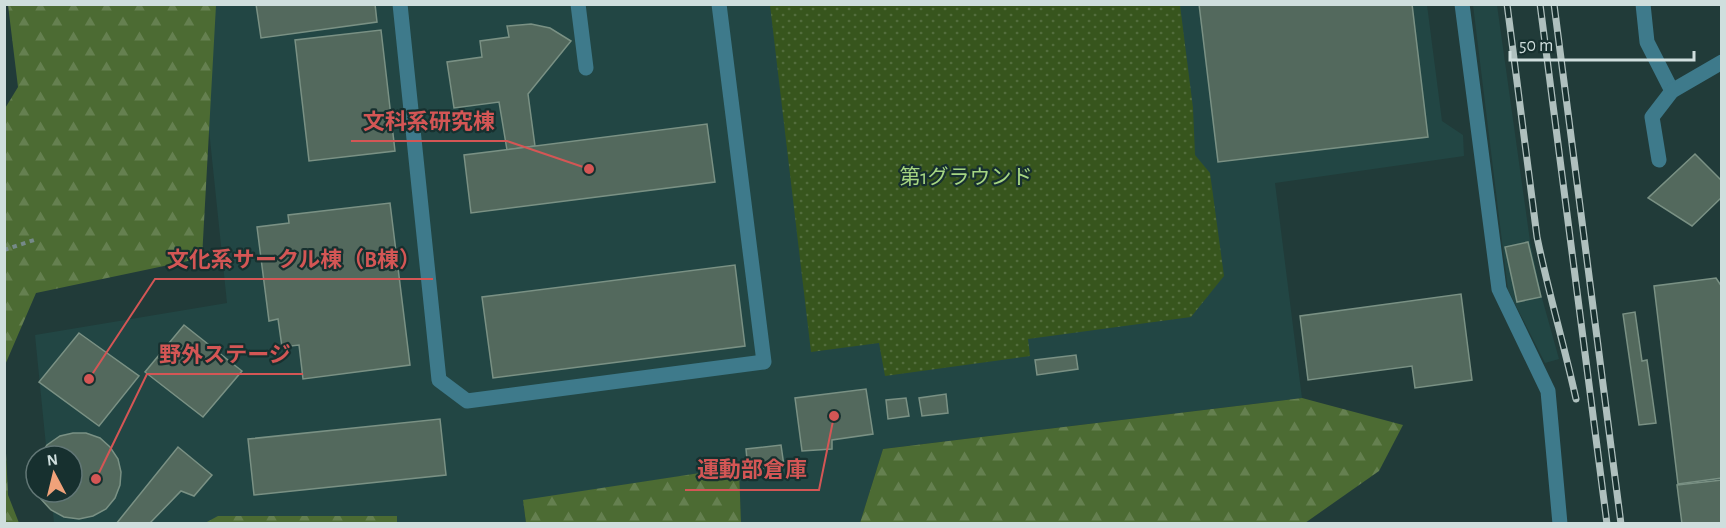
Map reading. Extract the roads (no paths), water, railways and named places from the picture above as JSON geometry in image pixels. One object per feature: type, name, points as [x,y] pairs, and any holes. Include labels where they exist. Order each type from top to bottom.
[{"type":"street","points":[[400,4],[439,380],[466,401],[764,362],[719,4]]},
{"type":"street","points":[[578,4],[586,68]]},
{"type":"street","points":[[1462,4],[1499,289],[1548,391],[1560,524]]},
{"type":"street","points":[[1643,4],[1647,42],[1672,92]]},
{"type":"street","points":[[1659,160],[1652,117],[1672,92],[1722,62]]},
{"type":"railway","points":[[1507,4],[1537,237],[1576,399]]},
{"type":"railway","points":[[1540,4],[1607,524]]},
{"type":"railway","points":[[1554,4],[1621,524]]},
{"type":"place","name":"文科系研究棟","points":[[589,169]]},
{"type":"place","name":"文化系サークル棟（B棟）","points":[[89,379]]},
{"type":"place","name":"運動部倉庫","points":[[834,416]]},
{"type":"place","name":"野外ステージ","points":[[96,479]]},
{"type":"park label","name":"第1グラウンド","points":[[966,177]]}]
